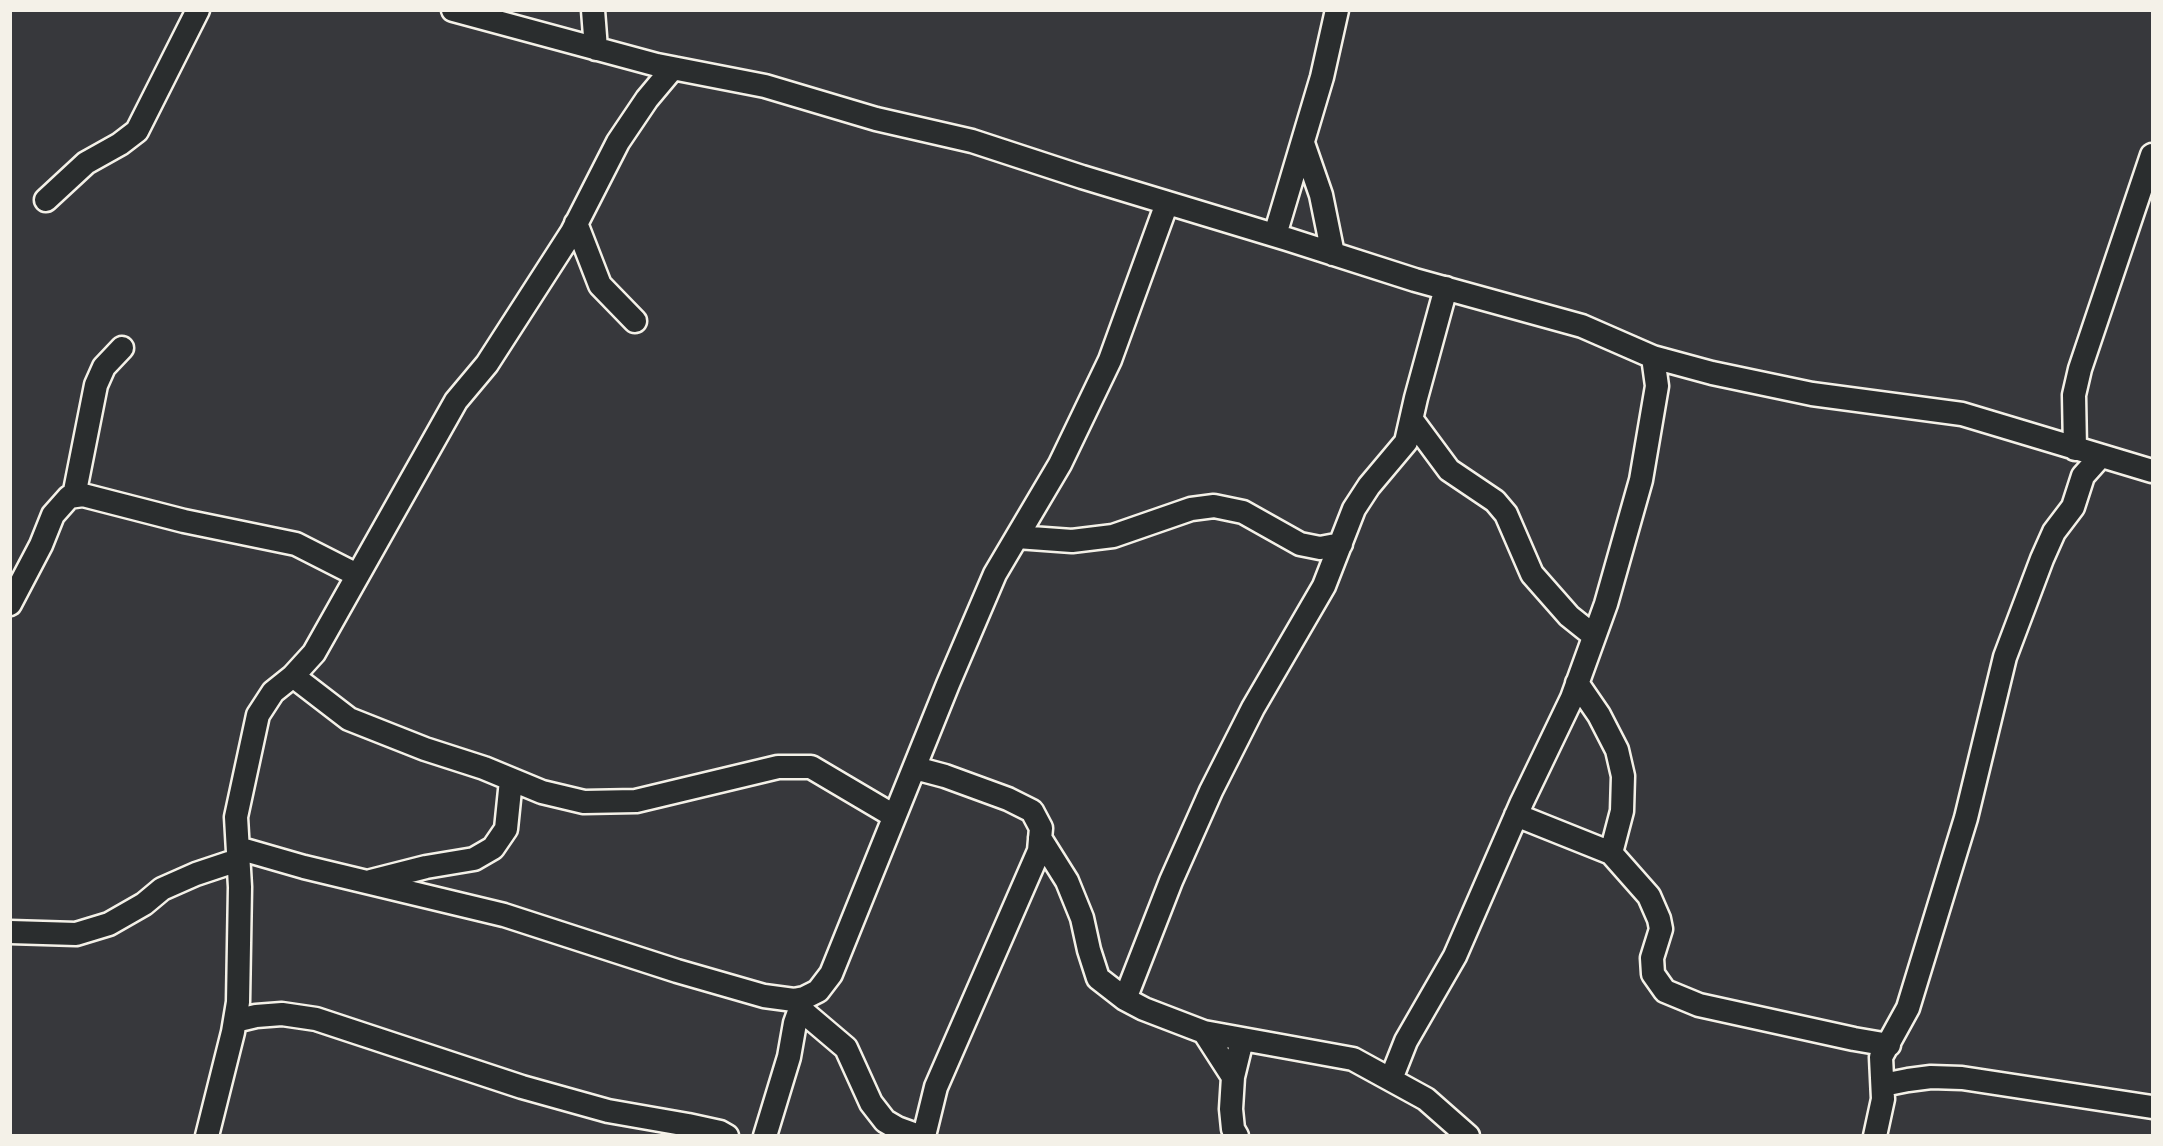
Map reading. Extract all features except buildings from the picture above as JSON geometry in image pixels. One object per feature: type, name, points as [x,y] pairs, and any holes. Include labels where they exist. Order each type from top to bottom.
[{"type":"street","points":[[46,200],[86,163],[120,144],[137,131],[198,10]]},
{"type":"street","points":[[453,10],[643,62],[765,86],[876,120],[972,141],[1333,254],[1582,326],[1653,357],[1712,373],[1812,394],[1962,414],[2152,471]]},
{"type":"street","points":[[593,10],[597,49]]},
{"type":"street","points":[[1275,235],[1304,143],[1337,10]]},
{"type":"street","points":[[643,62],[648,87],[647,99]]},
{"type":"street","points":[[207,1136],[238,1002],[236,816],[258,715],[273,692],[293,676],[314,652],[456,401],[488,364],[576,223],[618,142],[647,99],[673,68]]},
{"type":"street","points":[[1304,143],[1321,195],[1333,254]]},
{"type":"street","points":[[2075,449],[2074,395],[2080,369],[2152,155]]},
{"type":"street","points":[[765,1136],[789,1057],[795,1023],[802,1003],[818,991],[831,975],[894,816],[995,574],[1060,464],[1110,360],[1167,203]]},
{"type":"street","points":[[576,223],[600,285],[635,321]]},
{"type":"street","points":[[1125,999],[1171,881],[1211,791],[1254,708],[1324,586],[1354,509],[1369,486],[1407,442],[1416,398],[1446,288]]},
{"type":"street","points":[[74,496],[96,385],[104,367],[122,348]]},
{"type":"street","points":[[1390,1079],[1406,1041],[1455,956],[1516,815],[1577,683],[1606,604],[1641,480],[1657,386],[1653,357]]},
{"type":"street","points":[[1412,420],[1449,470],[1495,501],[1506,514],[1532,574],[1569,616],[1594,636]]},
{"type":"street","points":[[1875,1136],[1881,1114],[1883,1087],[1881,1057],[1908,1008],[1966,818],[2005,657],[2054,532],[2073,507],[2083,476],[2100,457]]},
{"type":"street","points":[[10,604],[18,570],[41,545],[52,515],[69,496],[97,497],[184,521],[296,544],[357,575]]},
{"type":"street","points":[[1017,537],[1072,541],[1113,536],[1191,509],[1214,506],[1243,512],[1300,544],[1320,548],[1341,544]]},
{"type":"street","points":[[293,676],[350,719],[425,749],[484,768],[542,792],[584,802],[636,801],[778,767],[812,767],[894,816]]},
{"type":"street","points":[[1577,683],[1599,715],[1617,750],[1623,776],[1622,811],[1611,853]]},
{"type":"street","points":[[915,768],[945,776],[1008,799],[1032,811],[1041,828],[1039,850],[936,1087],[924,1136]]},
{"type":"street","points":[[368,881],[426,867],[474,859],[493,848],[506,829],[511,780]]},
{"type":"street","points":[[1516,815],[1611,853],[1649,896],[1661,929],[1652,958],[1653,974],[1665,991],[1699,1005],[1889,1045]]},
{"type":"street","points":[[1040,838],[1067,881],[1078,909],[1098,978],[1125,999],[1144,1009],[1204,1032],[1353,1059],[1426,1099],[1468,1136]]},
{"type":"street","points":[[10,932],[76,934],[109,924],[144,904],[162,889],[238,854],[368,881],[504,915],[676,971],[764,996],[802,1003],[846,1048],[871,1103],[885,1121],[919,1136]]},
{"type":"street","points":[[235,1021],[256,1016],[282,1014],[316,1019],[462,1068],[586,1105],[720,1132],[727,1136]]},
{"type":"street","points":[[1204,1032],[1233,1077]]},
{"type":"street","points":[[1237,1136],[1233,1129],[1231,1109],[1233,1077],[1242,1040]]},
{"type":"street","points":[[1883,1087],[1920,1078],[1962,1078],[2152,1107]]}]
